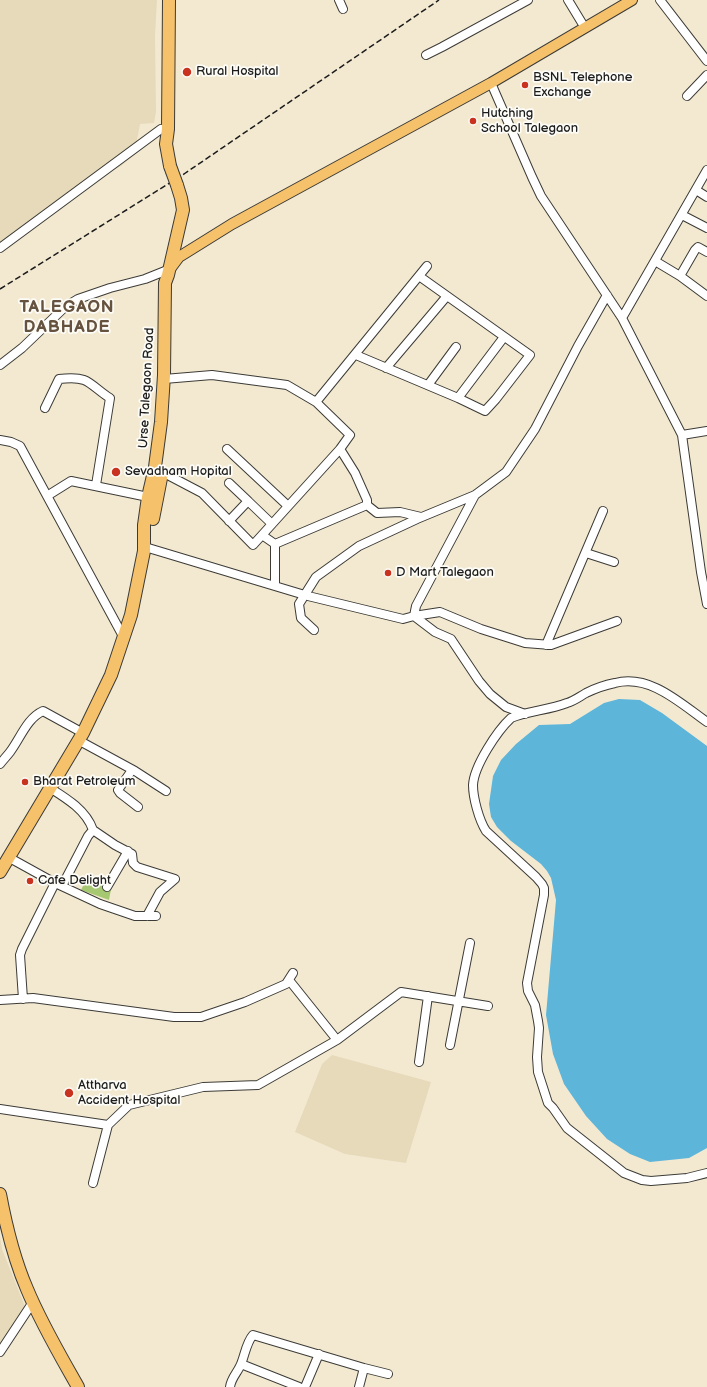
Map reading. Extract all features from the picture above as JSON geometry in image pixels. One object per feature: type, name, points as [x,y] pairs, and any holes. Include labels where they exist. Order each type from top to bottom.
[{"type":"highway","points":[[163,0],[162,129],[166,144]]},
{"type":"highway","points":[[166,144],[168,129],[169,0]]},
{"type":"highway","name":"Urse Talegaon Road","points":[[0,872],[81,736],[111,675],[131,614],[144,549],[144,525],[148,497],[155,467],[168,378],[165,283],[170,275],[183,210],[181,198],[170,166],[166,144]]},
{"type":"highway","points":[[144,549],[151,526],[162,472],[169,424],[168,378]]},
{"type":"highway","points":[[0,1194],[4,1229],[32,1302],[58,1353],[78,1387]]},
{"type":"main road","points":[[170,275],[179,257],[232,224],[491,83],[632,0]]},
{"type":"street","points":[[340,0],[343,9]]},
{"type":"street","points":[[426,55],[442,48],[528,0]]},
{"type":"street","points":[[568,0],[585,28]]},
{"type":"street","points":[[660,0],[707,61]]},
{"type":"street","points":[[687,96],[707,75]]},
{"type":"street","points":[[491,83],[541,196],[622,318],[682,435],[701,572],[707,604]]},
{"type":"street","points":[[0,248],[162,129]]},
{"type":"street","points":[[622,318],[707,170]]},
{"type":"street","points":[[696,190],[707,197]]},
{"type":"street","points":[[682,215],[707,228]]},
{"type":"street","points":[[680,276],[698,247],[707,252]]},
{"type":"street","points":[[655,261],[680,276],[707,296]]},
{"type":"street","points":[[316,402],[356,355],[427,266]]},
{"type":"street","points":[[0,365],[22,348],[66,307],[78,300],[110,288],[145,279],[170,275]]},
{"type":"street","points":[[356,355],[485,411],[496,399],[530,355],[419,276]]},
{"type":"street","points":[[314,630],[301,618],[299,604],[316,577],[359,546],[421,517],[476,495],[506,472],[534,429],[607,295]]},
{"type":"street","points":[[386,368],[447,296]]},
{"type":"street","points":[[458,398],[504,337]]},
{"type":"street","points":[[428,385],[456,346]]},
{"type":"street","points":[[162,472],[202,493],[253,545],[340,449],[350,435],[316,402],[287,385],[212,375],[168,378]]},
{"type":"street","points":[[44,408],[59,379],[72,378],[85,380],[100,393],[110,398],[96,485]]},
{"type":"street","points":[[682,435],[707,431]]},
{"type":"street","points":[[0,441],[11,442],[20,446],[124,638]]},
{"type":"street","points":[[227,449],[288,506]]},
{"type":"street","points":[[340,449],[355,473],[367,500],[367,505],[377,513],[400,512],[421,517]]},
{"type":"street","points":[[47,496],[71,481],[148,497]]},
{"type":"street","points":[[229,483],[272,524]]},
{"type":"street","points":[[414,616],[416,606],[476,495]]},
{"type":"street","points":[[228,521],[248,501]]},
{"type":"street","points":[[275,544],[367,505]]},
{"type":"street","points":[[546,645],[603,511]]},
{"type":"street","points":[[262,535],[275,544]]},
{"type":"street","points":[[275,544],[275,586]]},
{"type":"street","points":[[144,549],[305,595],[403,619],[440,612],[481,629],[525,642],[551,645],[617,621]]},
{"type":"street","points":[[586,553],[614,562]]},
{"type":"street","points":[[414,616],[435,632],[451,639],[490,694],[506,707],[525,714]]},
{"type":"street","points":[[707,722],[653,686],[631,682],[614,683],[587,693],[564,705],[511,718],[492,742],[475,774],[473,784],[479,817],[486,831],[536,877],[544,888],[543,906],[527,983],[528,991],[535,1005],[539,1028],[537,1057],[538,1072],[548,1103],[571,1132],[624,1173],[642,1180],[651,1181],[687,1178],[707,1173]]},
{"type":"street","points":[[0,764],[11,751],[17,739],[38,714],[43,711],[166,791]]},
{"type":"street","points":[[132,770],[118,790],[138,806]]},
{"type":"street","points":[[50,788],[69,801],[84,814],[93,830],[132,854],[133,863],[137,867],[175,879],[160,892],[147,916]]},
{"type":"street","points":[[22,998],[20,955],[22,949],[58,884],[93,830]]},
{"type":"street","points":[[107,887],[128,852]]},
{"type":"street","points":[[8,857],[58,884],[100,904],[135,916],[156,916]]},
{"type":"street","points":[[450,1045],[470,943]]},
{"type":"street","points":[[0,1000],[33,998],[174,1017],[201,1017],[246,1002],[286,984],[291,977],[337,1040]]},
{"type":"street","points":[[93,1182],[108,1125],[129,1105],[203,1087],[258,1085],[337,1040],[401,992],[488,1006]]},
{"type":"street","points":[[419,1062],[428,996]]},
{"type":"street","points":[[0,1109],[108,1125]]},
{"type":"street","points":[[0,1352],[32,1302]]},
{"type":"street","points":[[230,1387],[231,1382],[241,1364],[249,1338],[253,1335],[388,1374]]},
{"type":"street","points":[[305,1387],[319,1354]]},
{"type":"street","points":[[241,1364],[299,1387]]},
{"type":"street","points":[[358,1387],[364,1368]]},
{"type":"shaded area","points":[[0,0],[157,0],[155,36],[156,112],[154,123],[140,124],[137,140],[143,148],[121,166],[90,183],[0,247]]},
{"type":"shaded area","points":[[332,1055],[431,1082],[406,1163],[345,1154],[295,1132],[322,1064]]},
{"type":"shaded area","points":[[0,1237],[2,1249],[26,1309],[0,1347]]},
{"type":"green space","points":[[89,874],[112,884],[109,900],[81,890]]},
{"type":"water","points":[[619,699],[640,700],[662,713],[707,746],[707,1148],[689,1158],[650,1162],[630,1154],[607,1139],[586,1116],[564,1084],[553,1054],[546,1015],[556,900],[551,878],[541,864],[511,841],[497,827],[491,817],[489,804],[493,776],[501,760],[516,744],[539,725],[570,724],[604,703]]},
{"type":"railway","points":[[0,289],[184,174],[439,0]]},
{"type":"place","name":"Rural Hospital","points":[[187,72]]},
{"type":"place","name":"BSNL Telephone Exchange","points":[[525,85]]},
{"type":"place","name":"Hutching School Talegaon","points":[[473,121]]},
{"type":"place","name":"Sevadham Hopital","points":[[116,472]]},
{"type":"place","name":"D Mart Talegaon","points":[[388,573]]},
{"type":"place","name":"Bharat Petroleum","points":[[25,782]]},
{"type":"place","name":"Cafe Delight","points":[[30,881]]},
{"type":"place","name":"Attharva Accident Hospital","points":[[69,1093]]},
{"type":"district","name":"TALEGAON DABHADE","points":[[67,318]]}]
